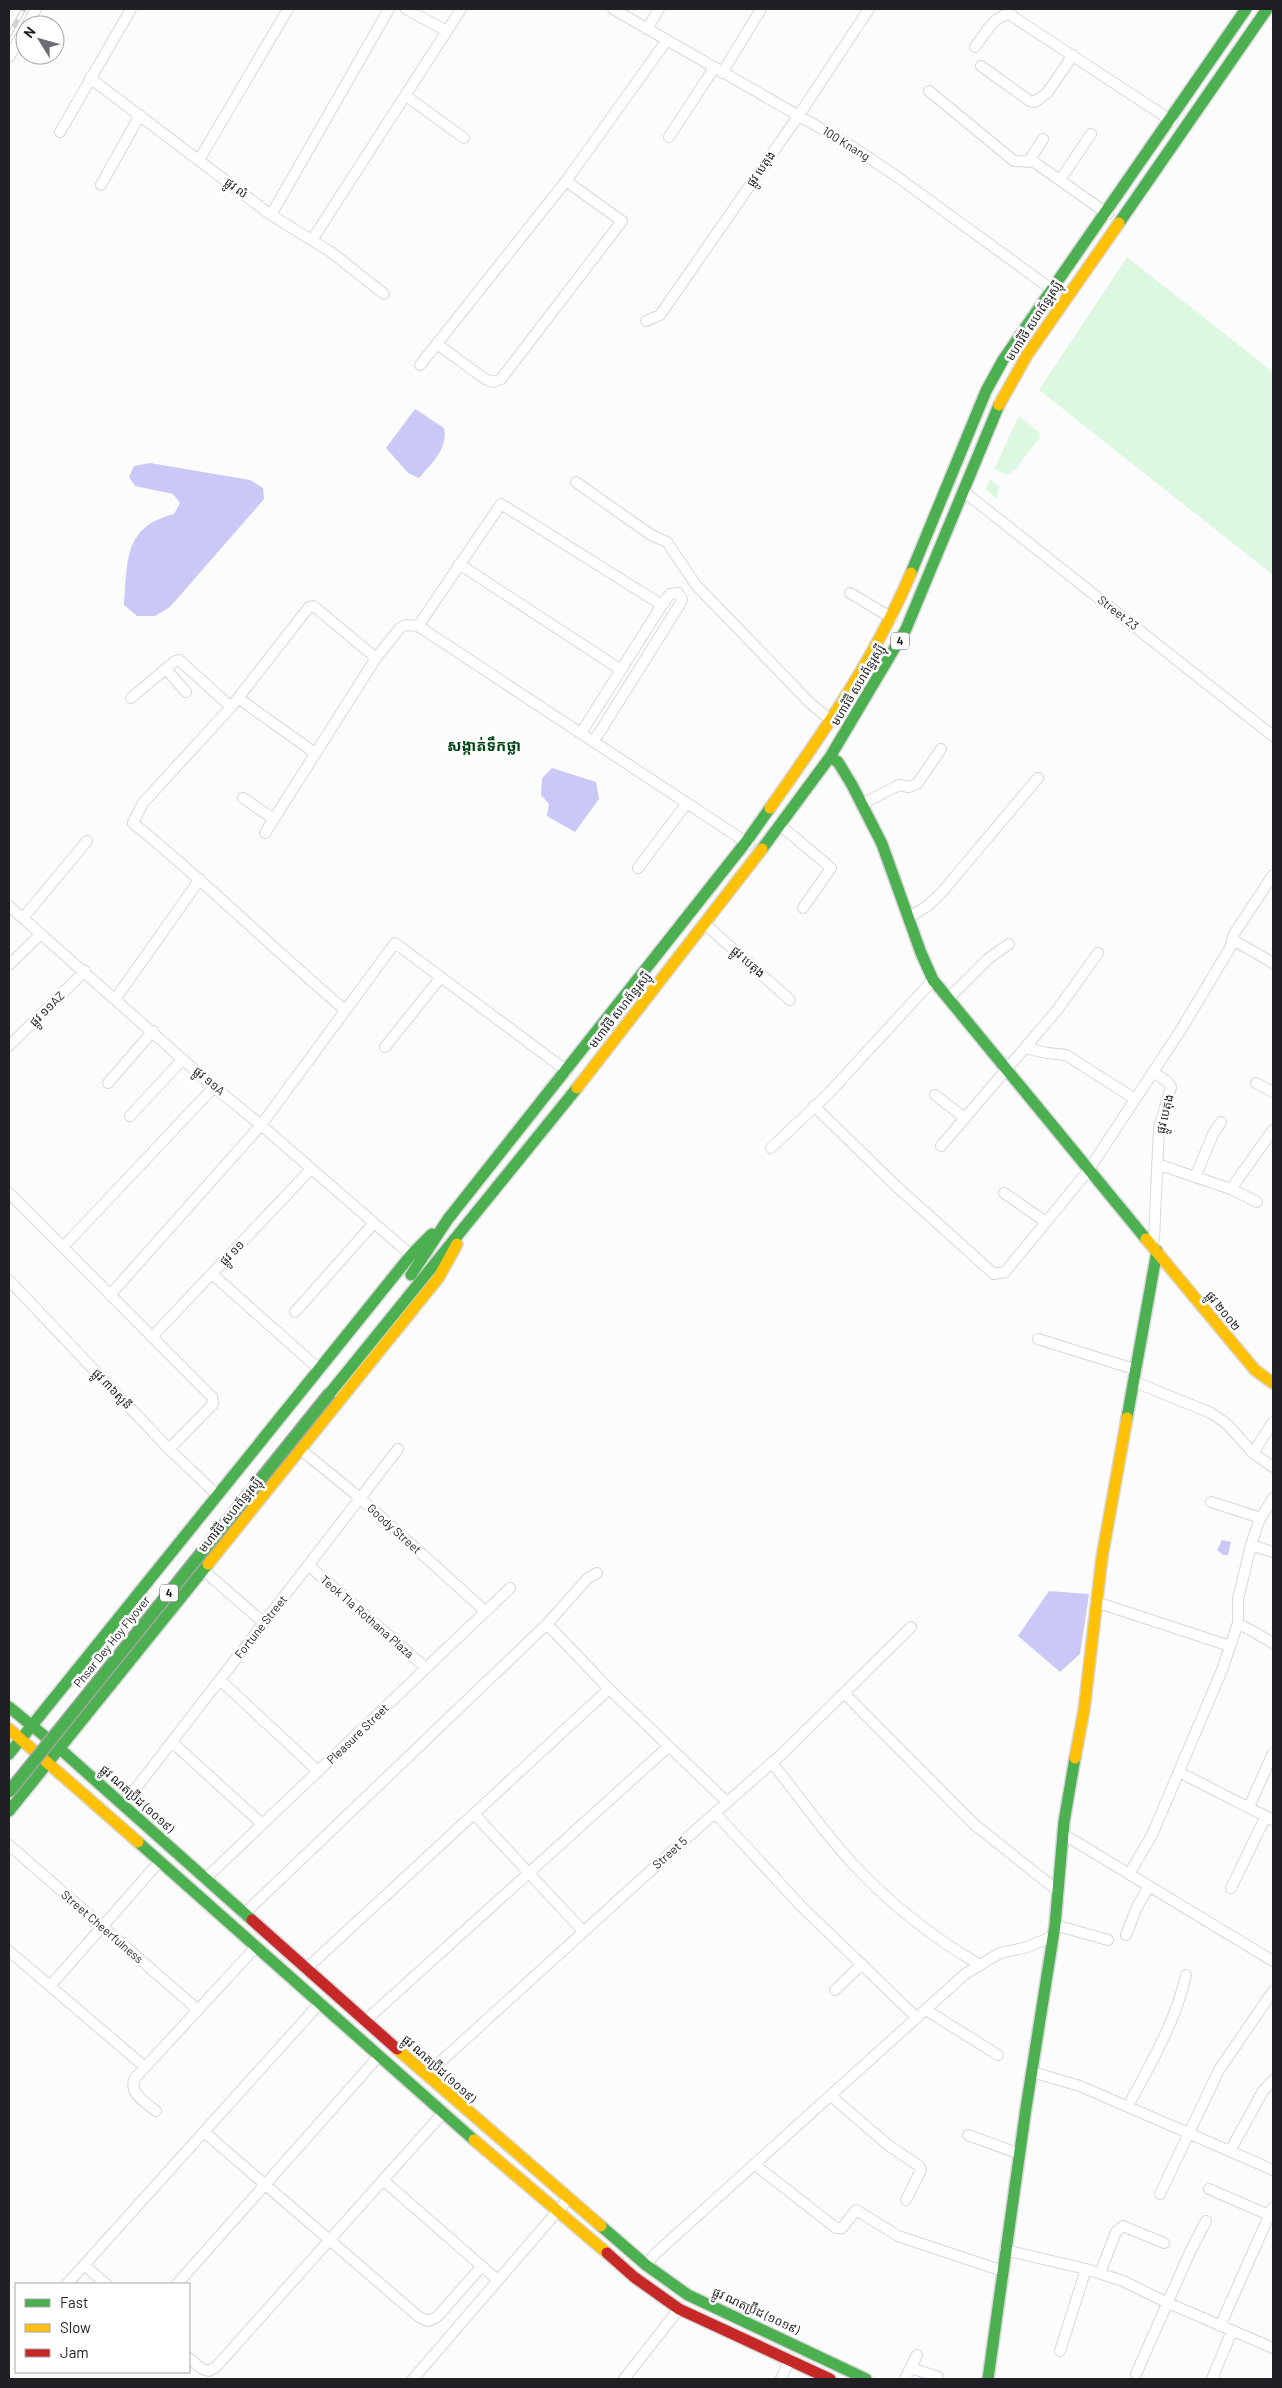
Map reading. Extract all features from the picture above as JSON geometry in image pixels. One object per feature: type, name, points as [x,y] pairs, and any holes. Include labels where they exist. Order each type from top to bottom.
[{"type":"main road","name":"មហាវិថី សហព័ន្ធរុស្ស៊ី","points":[[326,1390],[419,1264],[448,1219],[567,1071],[746,842],[832,721],[892,618],[986,391],[1003,360],[1050,288],[1246,9]]},
{"type":"main road","name":"មហាវិថី សហព័ន្ធរុស្ស៊ី","points":[[326,1390],[464,1230],[705,924],[830,757],[906,629],[1002,398],[1026,355],[1267,9]]},
{"type":"main road","name":"ផ្លូវ ២០០២","points":[[830,757],[838,762],[882,844],[921,953],[933,980],[1088,1171],[1255,1370],[1273,1383]]},
{"type":"main road","name":"មហាវិថី សហព័ន្ធរុស្ស៊ី","points":[[9,1754],[411,1255],[448,1219]]},
{"type":"main road","name":"មហាវិថី សហព័ន្ធរុស្ស៊ី","points":[[9,1811],[439,1276],[464,1230]]},
{"type":"main road","points":[[988,2379],[1005,2250],[1054,1931],[1063,1834],[1084,1710],[1102,1557],[1136,1376],[1153,1247]]},
{"type":"main road","name":"Phsar Dey Hoy Flyover","points":[[15,1765],[326,1390]]},
{"type":"main road","name":"Phsar Dey Hoy Flyover","points":[[9,1792],[326,1390]]},
{"type":"main road","points":[[166,1559],[165,1570],[171,1579],[182,1584],[193,1582]]},
{"type":"main road","name":"ផ្លូវ ណតប្រ៊ីដ (១០១៩)","points":[[9,1707],[59,1748],[426,2075],[646,2265],[688,2295],[866,2379]]},
{"type":"main road","points":[[9,1729],[443,2114],[634,2277],[679,2309],[830,2379]]},
{"type":"street","points":[[60,132],[131,9]]},
{"type":"street","points":[[199,160],[288,9]]},
{"type":"street","points":[[271,215],[389,9]]},
{"type":"street","points":[[406,9],[447,32]]},
{"type":"street","points":[[312,240],[462,9]]},
{"type":"street","name":"100 Knang","points":[[613,9],[718,71],[799,115],[896,176],[1065,298]]},
{"type":"street","points":[[647,29],[659,9]]},
{"type":"street","points":[[669,136],[718,71],[761,9]]},
{"type":"street","name":"ផ្លូវ បេតុង","points":[[646,321],[660,315],[799,115],[869,9]]},
{"type":"street","points":[[975,47],[997,19],[1003,14],[1009,14],[1184,128]]},
{"type":"street","points":[[420,365],[566,181],[667,40]]},
{"type":"street","points":[[981,66],[1030,101],[1036,102],[1047,93],[1073,55]]},
{"type":"street","name":"ផ្លូវ លំ","points":[[90,78],[271,215],[332,252],[384,294]]},
{"type":"street","points":[[929,90],[1014,162],[1034,162],[1060,180],[1116,225]]},
{"type":"street","points":[[406,96],[464,138]]},
{"type":"street","points":[[101,185],[140,115]]},
{"type":"street","points":[[1060,180],[1091,134]]},
{"type":"street","points":[[1029,161],[1043,139]]},
{"type":"street","points":[[437,344],[485,379],[493,382],[501,379],[536,335],[622,222],[566,181]]},
{"type":"street","points":[[576,482],[651,535],[667,542],[696,585],[810,703],[832,721]]},
{"type":"street","name":"Street 23","points":[[963,491],[1273,736]]},
{"type":"street","points":[[418,626],[501,504],[662,605]]},
{"type":"street","points":[[459,564],[621,670]]},
{"type":"street","points":[[581,733],[662,605],[670,594],[678,593],[681,596],[680,604],[594,742]]},
{"type":"street","points":[[850,593],[892,618]]},
{"type":"street","points":[[345,1010],[278,952],[200,879],[133,823],[142,804],[231,707],[308,607],[313,606],[376,658]]},
{"type":"street","points":[[265,833],[376,658],[400,628],[406,625],[418,626],[760,852]]},
{"type":"street","points":[[131,698],[174,661],[179,660],[231,707]]},
{"type":"street","points":[[166,668],[186,692]]},
{"type":"street","points":[[238,698],[315,753]]},
{"type":"street","points":[[862,804],[899,785],[910,787],[916,784],[941,749]]},
{"type":"street","points":[[909,916],[926,907],[942,892],[1038,778]]},
{"type":"street","points":[[243,798],[274,819]]},
{"type":"street","points":[[638,868],[687,803]]},
{"type":"street","points":[[780,826],[831,868],[803,908]]},
{"type":"street","points":[[23,918],[87,840]]},
{"type":"street","points":[[814,1106],[895,1185],[994,1274],[1005,1272],[1088,1171],[1202,994],[1273,875]]},
{"type":"street","points":[[116,998],[200,879]]},
{"type":"street","name":"ផ្លូវ ១១A","points":[[9,906],[116,998],[214,1087],[261,1125],[411,1255]]},
{"type":"street","name":"ផ្លូវ បេតុង","points":[[705,924],[790,1000]]},
{"type":"street","points":[[9,965],[41,934]]},
{"type":"street","points":[[1233,940],[1273,963]]},
{"type":"street","points":[[110,1295],[261,1125],[395,943],[567,1071]]},
{"type":"street","points":[[949,998],[989,958],[1009,944]]},
{"type":"street","points":[[941,1146],[1058,1009],[1098,953]]},
{"type":"street","name":"ផ្លូវ ១១AZ","points":[[9,1046],[85,971]]},
{"type":"street","points":[[385,1046],[441,977]]},
{"type":"street","points":[[771,1148],[828,1094],[933,980]]},
{"type":"street","points":[[108,1083],[153,1031]]},
{"type":"street","points":[[1025,1048],[1047,1054],[1066,1055],[1135,1099]]},
{"type":"street","points":[[130,1116],[183,1059]]},
{"type":"street","name":"ផ្លូវ បេតុង","points":[[1153,1072],[1168,1082],[1171,1087],[1159,1128],[1158,1164]]},
{"type":"street","points":[[1256,1083],[1273,1092]]},
{"type":"street","points":[[63,1247],[214,1087]]},
{"type":"street","points":[[935,1095],[965,1118]]},
{"type":"street","points":[[1196,1175],[1213,1134],[1221,1122]]},
{"type":"street","points":[[1231,1189],[1273,1130]]},
{"type":"street","points":[[1153,1247],[1158,1164],[1196,1175],[1257,1202]]},
{"type":"street","name":"ផ្លូវ ១១","points":[[152,1337],[312,1169]]},
{"type":"street","points":[[9,1193],[214,1401],[170,1449]]},
{"type":"street","points":[[1004,1193],[1046,1222]]},
{"type":"street","points":[[295,1312],[374,1223]]},
{"type":"street","points":[[212,1274],[319,1369]]},
{"type":"street","name":"ផ្លូវ ៣៦សូនី","points":[[9,1280],[170,1449],[217,1495]]},
{"type":"street","points":[[1038,1339],[1136,1376],[1211,1413],[1227,1424],[1253,1453],[1273,1467]]},
{"type":"street","points":[[1253,1453],[1273,1422]]},
{"type":"street","name":"Goody Street","points":[[300,1449],[360,1498],[485,1611]]},
{"type":"street","name":"Fortune Street","points":[[123,1805],[398,1449]]},
{"type":"street","points":[[1129,1874],[1152,1835],[1222,1670],[1238,1623],[1238,1599],[1251,1545],[1261,1518],[1273,1498]]},
{"type":"street","points":[[1211,1502],[1261,1518]]},
{"type":"street","points":[[1251,1545],[1273,1552]]},
{"type":"street","name":"Teok Tla Rothana Plaza","points":[[308,1565],[426,1668]]},
{"type":"street","points":[[203,1570],[264,1623]]},
{"type":"street","points":[[244,1914],[547,1624],[588,1578],[597,1573]]},
{"type":"street","name":"Pleasure Street","points":[[205,1879],[510,1588]]},
{"type":"street","points":[[1096,1602],[1230,1646]]},
{"type":"street","points":[[1238,1623],[1273,1643]]},
{"type":"street","points":[[547,1624],[609,1689],[727,1802]]},
{"type":"street","name":"Street 5","points":[[426,2075],[772,1762],[911,1627]]},
{"type":"street","points":[[220,1680],[318,1771]]},
{"type":"street","points":[[306,1969],[609,1689]]},
{"type":"street","points":[[844,1693],[975,1825],[1058,1891]]},
{"type":"street","points":[[172,1742],[262,1824]]},
{"type":"street","points":[[365,2021],[668,1747]]},
{"type":"street","points":[[1249,1807],[1273,1753]]},
{"type":"street","points":[[772,1762],[852,1863],[884,1895],[919,1926],[978,1964]]},
{"type":"street","points":[[1179,1772],[1270,1818],[1231,1888]]},
{"type":"street","points":[[715,1813],[801,1906],[918,2018]]},
{"type":"street","points":[[474,1814],[583,1932]]},
{"type":"street","points":[[1063,1834],[1272,1958]]},
{"type":"street","name":"Street Cheerfulness","points":[[9,1845],[100,1926],[197,2008]]},
{"type":"street","points":[[50,1986],[100,1926],[160,1861]]},
{"type":"street","points":[[1126,1935],[1137,1907],[1149,1886]]},
{"type":"street","points":[[646,2265],[655,2254],[754,2164],[978,1964],[1000,1953],[1024,1948],[1054,1931],[1108,1940]]},
{"type":"street","points":[[156,2111],[133,2092],[132,2085],[144,2068],[197,2008],[256,1947]]},
{"type":"street","points":[[9,1951],[144,2068]]},
{"type":"street","points":[[834,1990],[862,1964]]},
{"type":"street","points":[[1128,2106],[1171,2020],[1182,1994],[1186,1975]]},
{"type":"street","points":[[1160,2194],[1219,2070],[1273,1991]]},
{"type":"street","points":[[68,2283],[320,2003]]},
{"type":"street","points":[[926,2010],[998,2055]]},
{"type":"street","points":[[178,2283],[379,2056]]},
{"type":"street","points":[[1032,2072],[1080,2086],[1273,2170]]},
{"type":"street","points":[[1230,2151],[1262,2091],[1273,2080]]},
{"type":"street","points":[[831,2096],[888,2145],[919,2166],[921,2170],[906,2200]]},
{"type":"street","points":[[190,2359],[202,2370],[208,2371],[216,2367],[443,2114]]},
{"type":"street","points":[[204,2132],[419,2317],[428,2321],[437,2317],[482,2266]]},
{"type":"street","points":[[968,2135],[1020,2154]]},
{"type":"street","points":[[754,2164],[836,2228],[842,2228],[856,2210],[898,2236],[1003,2271]]},
{"type":"street","points":[[383,2180],[496,2278]]},
{"type":"street","points":[[1209,2189],[1271,2211],[1220,2326]]},
{"type":"street","points":[[413,2379],[496,2278],[568,2199]]},
{"type":"street","points":[[1136,2374],[1206,2221]]},
{"type":"street","points":[[1100,2273],[1116,2232],[1123,2226],[1164,2243]]},
{"type":"street","points":[[1005,2250],[1086,2269],[1123,2281],[1168,2303],[1273,2348]]},
{"type":"street","points":[[84,2265],[105,2283]]},
{"type":"street","points":[[1060,2351],[1086,2269]]},
{"type":"street","points":[[624,2379],[679,2309]]},
{"type":"street","points":[[1212,2379],[1232,2331]]},
{"type":"street","points":[[905,2379],[917,2355]]},
{"type":"street","points":[[781,2379],[790,2360]]},
{"type":"street","points":[[911,2368],[938,2377]]},
{"type":"green space","points":[[1127,257],[1273,372],[1273,575],[1039,390]]},
{"type":"green space","points":[[1019,416],[1040,433],[1039,438],[1015,470],[1006,475],[994,469]]},
{"type":"green space","points":[[990,479],[999,486],[997,499],[985,489]]},
{"type":"water","points":[[415,409],[444,428],[445,436],[438,455],[419,478],[408,473],[386,448]]},
{"type":"water","points":[[150,463],[250,480],[263,488],[264,499],[170,607],[155,616],[137,616],[124,605],[126,574],[131,548],[145,527],[174,514],[180,503],[173,494],[135,486],[129,477],[134,466]]},
{"type":"water","points":[[552,768],[596,782],[599,799],[575,832],[547,816],[549,804],[541,795],[542,778]]},
{"type":"water","points":[[1222,1540],[1231,1542],[1228,1555],[1223,1555],[1217,1550]]},
{"type":"water","points":[[1049,1591],[1089,1594],[1080,1654],[1060,1672],[1018,1636]]},
{"type":"railway","points":[[9,35],[24,9]]},
{"type":"traffic: fast","points":[[911,573],[986,391],[1003,360],[1246,9]]},
{"type":"traffic: fast","points":[[1119,223],[1267,9]]},
{"type":"traffic: fast","points":[[762,849],[830,757],[906,629],[999,405]]},
{"type":"traffic: fast","points":[[830,757],[838,762],[852,785],[882,844],[921,953],[933,980],[1146,1239]]},
{"type":"traffic: fast","points":[[411,1275],[448,1219],[746,842],[770,808]]},
{"type":"traffic: fast","points":[[330,1393],[577,1088]]},
{"type":"traffic: fast","points":[[9,1754],[411,1255],[432,1234]]},
{"type":"traffic: fast","points":[[1127,1418],[1157,1251]]},
{"type":"traffic: fast","points":[[9,1792],[330,1393]]},
{"type":"traffic: fast","points":[[9,1811],[208,1564]]},
{"type":"traffic: fast","points":[[9,1707],[59,1748],[252,1920]]},
{"type":"traffic: fast","points":[[988,2379],[1026,2108],[1055,1925],[1064,1822],[1075,1758]]},
{"type":"traffic: fast","points":[[138,1842],[474,2140]]},
{"type":"traffic: fast","points":[[601,2226],[646,2265],[688,2295],[866,2379]]},
{"type":"traffic: slow","points":[[999,405],[1027,355],[1119,223]]},
{"type":"traffic: slow","points":[[770,808],[865,665],[911,573]]},
{"type":"traffic: slow","points":[[577,1088],[762,849]]},
{"type":"traffic: slow","points":[[1146,1239],[1255,1370],[1273,1383]]},
{"type":"traffic: slow","points":[[208,1564],[439,1277],[457,1244]]},
{"type":"traffic: slow","points":[[1075,1758],[1084,1710],[1102,1557],[1127,1418]]},
{"type":"traffic: slow","points":[[9,1729],[138,1842]]},
{"type":"traffic: slow","points":[[397,2049],[601,2226]]},
{"type":"traffic: slow","points":[[474,2140],[607,2253]]},
{"type":"traffic: jam","points":[[252,1920],[397,2049]]},
{"type":"traffic: jam","points":[[607,2253],[634,2277],[679,2309],[830,2379]]},
{"type":"district","name":"សង្កាត់ទឹកថ្លា","points":[[484,746]]}]
